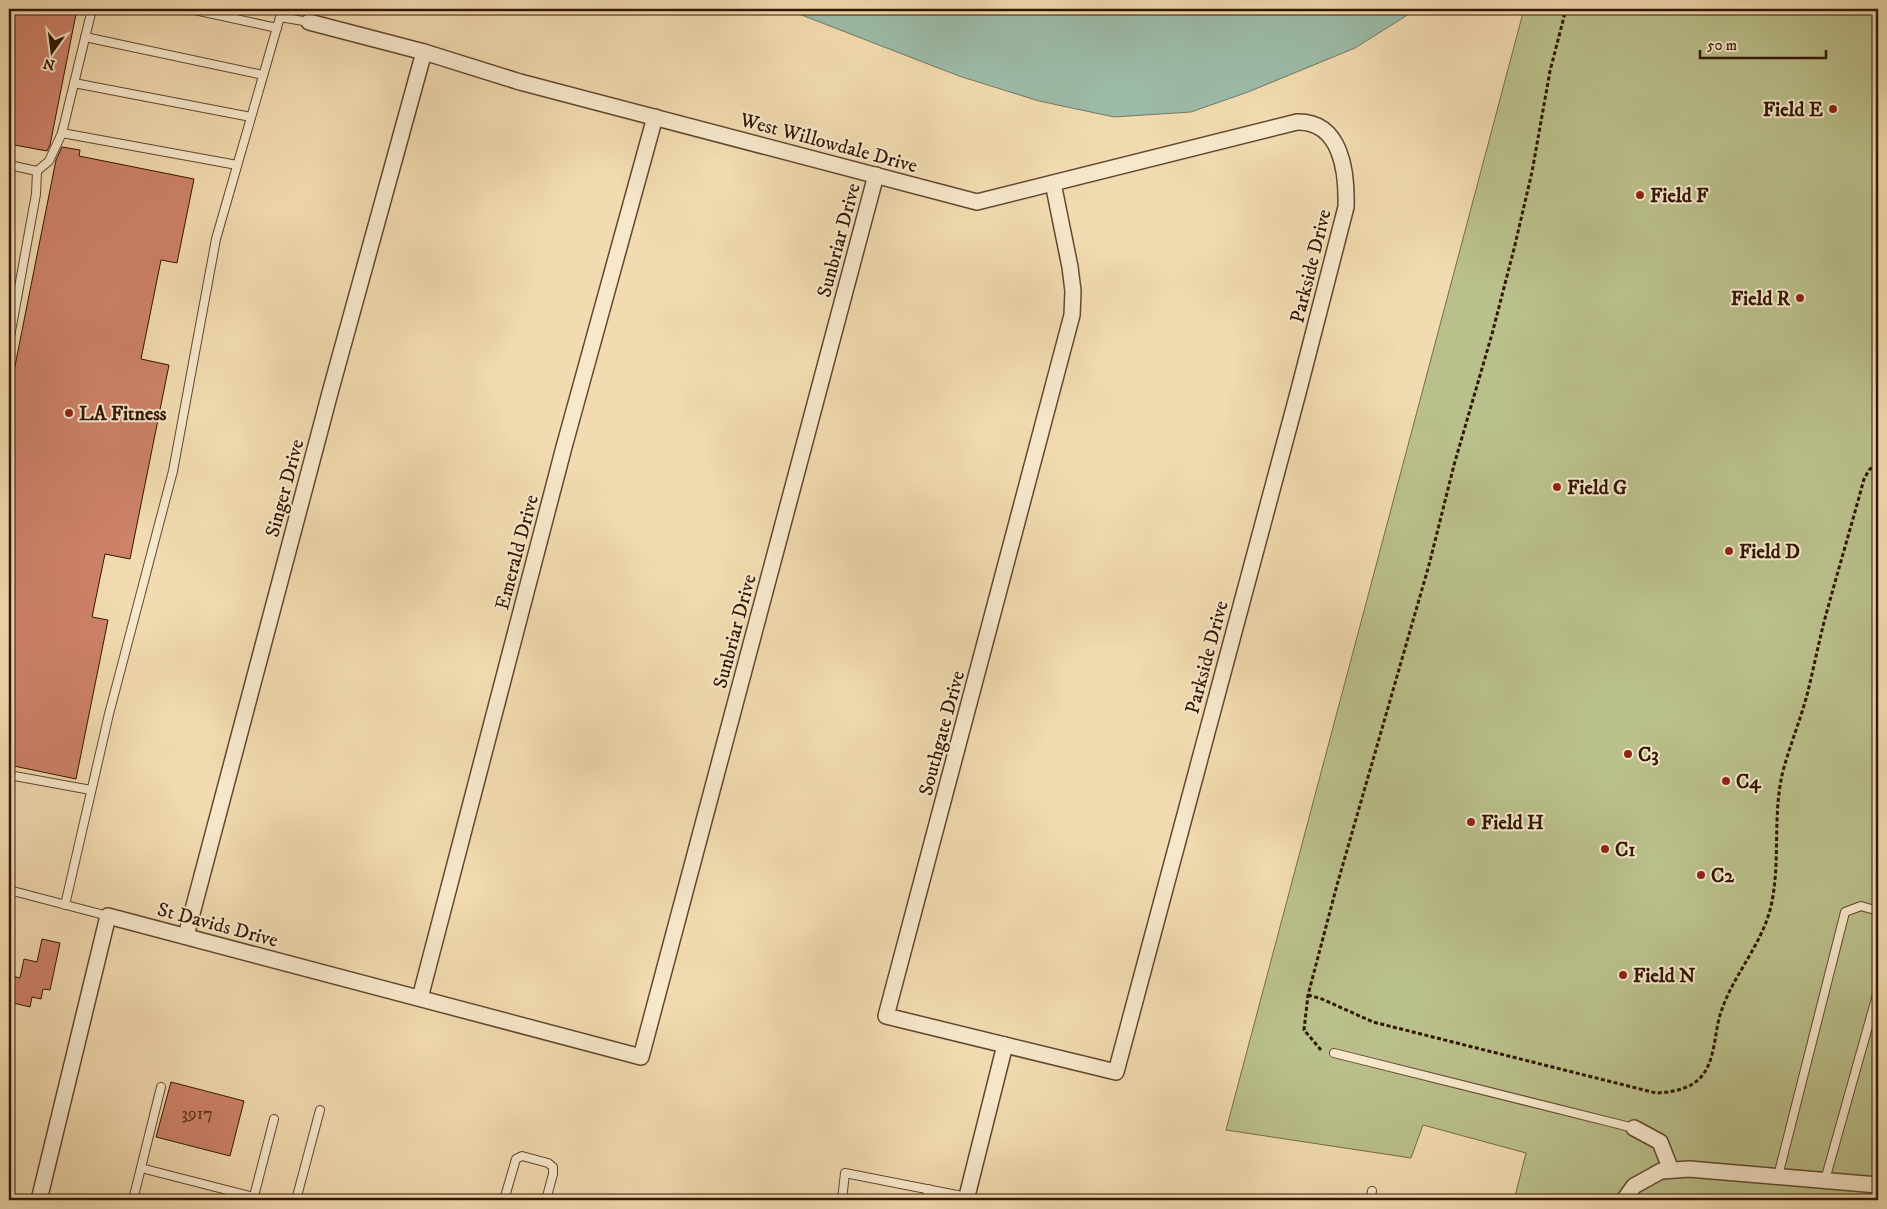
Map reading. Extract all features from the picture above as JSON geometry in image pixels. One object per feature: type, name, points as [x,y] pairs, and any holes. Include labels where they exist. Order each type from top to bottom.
[{"type":"street","name":"West Willowdale Drive","points":[[309,22],[424,52],[520,82],[977,202],[1297,122],[1319,125],[1328,132],[1334,142]]},
{"type":"street","name":"Singer Drive","points":[[186,936],[328,398],[424,52]]},
{"type":"street","name":"Emerald Drive","points":[[420,998],[567,437],[655,117]]},
{"type":"street","name":"Parkside Drive","points":[[1005,1045],[1116,1072],[1346,208],[1346,186],[1343,165],[1334,142]]},
{"type":"street","name":"Sunbriar Drive","points":[[600,1046],[641,1057],[876,175]]},
{"type":"street","name":"Southgate Drive","points":[[1005,1045],[886,1016],[1072,315],[1074,291],[1072,275],[1053,183]]},
{"type":"street","name":"St Davids Drive","points":[[108,916],[600,1046]]},
{"type":"street","points":[[39,1200],[108,916]]},
{"type":"street","points":[[966,1199],[1005,1045]]},
{"type":"street","points":[[1634,1128],[1660,1142],[1671,1170]]},
{"type":"street","points":[[1624,1200],[1634,1186],[1661,1171],[1671,1170],[1689,1169],[1825,1180],[1878,1182]]},
{"type":"lane","points":[[9,342],[36,194],[37,171],[49,161],[62,133],[92,9]]},
{"type":"lane","points":[[190,9],[277,28]]},
{"type":"lane","points":[[65,905],[109,714],[173,471],[216,239],[281,13],[309,22]]},
{"type":"lane","points":[[86,37],[264,75]]},
{"type":"lane","points":[[74,83],[251,117]]},
{"type":"lane","points":[[62,133],[237,165]]},
{"type":"lane","points":[[9,165],[37,171]]},
{"type":"lane","points":[[9,775],[91,790]]},
{"type":"lane","points":[[9,890],[108,916]]},
{"type":"lane","points":[[1778,1176],[1846,912],[1861,906],[1878,911]]},
{"type":"lane","points":[[1825,1180],[1878,991]]},
{"type":"lane","points":[[1334,1053],[1634,1128]]},
{"type":"lane","points":[[133,1200],[161,1087]]},
{"type":"lane","points":[[296,1200],[320,1110]]},
{"type":"lane","points":[[141,1168],[253,1199],[274,1119]]},
{"type":"lane","points":[[504,1200],[516,1159],[522,1156],[548,1162],[553,1167],[546,1200]]},
{"type":"lane","points":[[842,1200],[845,1173],[966,1199]]},
{"type":"lane","points":[[926,1200],[929,1190]]},
{"type":"lane","points":[[1370,1200],[1372,1191]]},
{"type":"path","points":[[1321,1050],[1304,1030],[1308,995],[1337,885],[1429,565],[1466,417],[1497,315],[1532,172],[1550,71],[1566,9]]},
{"type":"path","points":[[1308,995],[1322,999],[1373,1022],[1656,1093],[1676,1092],[1701,1076],[1709,1060],[1720,1013],[1762,930],[1770,908],[1776,879],[1779,794],[1783,772],[1807,695],[1824,623],[1864,479],[1869,470],[1878,462]]},
{"type":"green space","points":[[1524,9],[1878,9],[1878,1200],[1514,1200],[1526,1153],[1423,1125],[1411,1158],[1226,1130]]},
{"type":"shaded area","points":[[790,9],[1417,9],[1355,48],[1248,92],[1191,112],[1114,117],[1039,101],[959,76]]},
{"type":"building","points":[[9,9],[77,9],[50,145],[47,151],[9,144]]},
{"type":"building","points":[[62,147],[80,150],[79,156],[194,179],[177,263],[161,260],[141,359],[169,365],[130,559],[105,554],[92,617],[108,620],[76,779],[9,765],[9,396],[56,160]]},
{"type":"building","points":[[42,939],[60,943],[50,990],[43,989],[41,999],[32,997],[30,1007],[9,1002],[9,975],[20,978],[24,959],[37,962]]},
{"type":"building","points":[[171,1082],[244,1101],[230,1156],[156,1137]]},
{"type":"place","name":"Field E","points":[[1833,109]]},
{"type":"place","name":"Field F","points":[[1640,195]]},
{"type":"place","name":"Field R","points":[[1800,298]]},
{"type":"place","name":"LA Fitness","points":[[69,413]]},
{"type":"place","name":"Field G","points":[[1557,487]]},
{"type":"place","name":"Field D","points":[[1729,551]]},
{"type":"place","name":"C3","points":[[1628,754]]},
{"type":"place","name":"C4","points":[[1726,781]]},
{"type":"place","name":"Field H","points":[[1471,822]]},
{"type":"place","name":"C1","points":[[1605,849]]},
{"type":"place","name":"C2","points":[[1701,875]]},
{"type":"place","name":"Field N","points":[[1623,975]]}]
